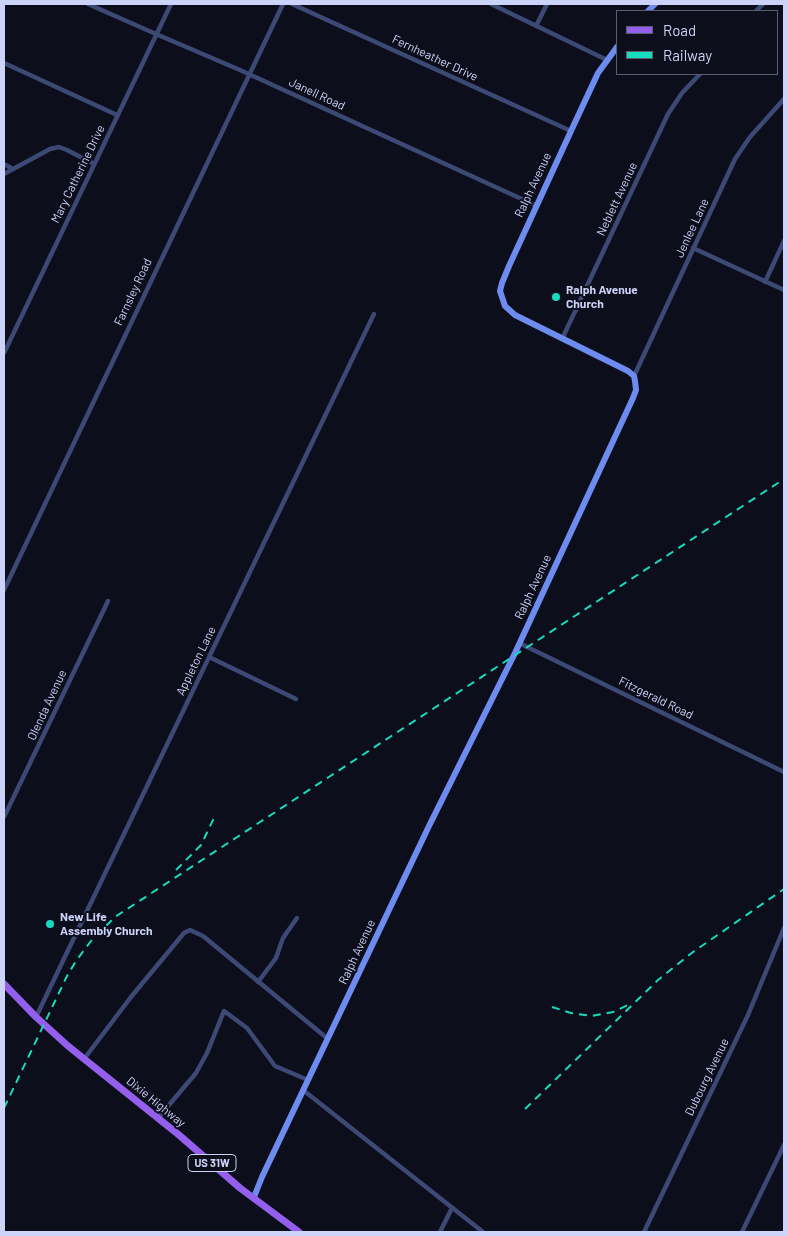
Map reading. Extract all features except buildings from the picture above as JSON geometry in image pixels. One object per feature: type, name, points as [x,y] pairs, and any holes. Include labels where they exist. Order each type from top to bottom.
[{"type":"main road","name":"Dixie Highway","points":[[4,984],[36,1018],[84,1059],[158,1118],[240,1188],[299,1232]]},
{"type":"street","name":"Janell Road","points":[[88,4],[249,73],[537,206]]},
{"type":"street","name":"Mary Catherine Drive","points":[[4,353],[171,4]]},
{"type":"street","name":"Farnsley Road","points":[[4,590],[283,4]]},
{"type":"street","name":"Fernheather Drive","points":[[292,4],[571,131]]},
{"type":"street","points":[[491,4],[607,60]]},
{"type":"street","points":[[536,26],[547,4]]},
{"type":"street","name":"Ralph Avenue","points":[[254,1198],[303,1090],[519,643],[634,398],[636,390],[634,376],[623,368],[515,315],[505,306],[501,297],[502,283],[571,131],[598,73],[616,48]]},
{"type":"street","points":[[4,63],[117,115]]},
{"type":"street","name":"Neblett Avenue","points":[[562,339],[668,114],[682,93],[699,75]]},
{"type":"street","name":"Jenlee Lane","points":[[634,376],[735,159],[750,137],[784,99]]},
{"type":"street","points":[[4,174],[59,147],[94,164]]},
{"type":"street","points":[[4,164],[12,169]]},
{"type":"street","points":[[765,282],[784,241]]},
{"type":"street","points":[[693,248],[784,290]]},
{"type":"street","name":"Appleton Lane","points":[[36,1018],[374,314]]},
{"type":"street","name":"Olenda Avenue","points":[[4,818],[108,601]]},
{"type":"street","name":"Fitzgerald Road","points":[[519,643],[784,772]]},
{"type":"street","points":[[209,657],[296,699]]},
{"type":"street","points":[[258,982],[276,958],[283,938],[297,918]]},
{"type":"street","name":"Dubourg Avenue","points":[[644,1232],[748,1015],[784,928]]},
{"type":"street","points":[[84,1059],[184,933],[192,930],[203,936],[328,1039]]},
{"type":"street","points":[[158,1118],[196,1073],[207,1053],[224,1011],[247,1028],[275,1066],[308,1080]]},
{"type":"street","points":[[303,1090],[483,1232]]},
{"type":"street","points":[[742,1232],[784,1145]]},
{"type":"street","points":[[440,1232],[452,1208]]},
{"type":"railway","points":[[4,1108],[67,976],[91,941],[115,917],[784,479]]},
{"type":"railway","points":[[176,870],[201,845],[214,818]]},
{"type":"railway","points":[[525,1109],[658,980],[693,952],[784,889]]},
{"type":"railway","points":[[552,1007],[571,1013],[592,1016],[613,1012],[628,1005]]},
{"type":"place","name":"Ralph Avenue Church","points":[[556,297]]},
{"type":"place","name":"New Life Assembly Church","points":[[50,924]]}]
